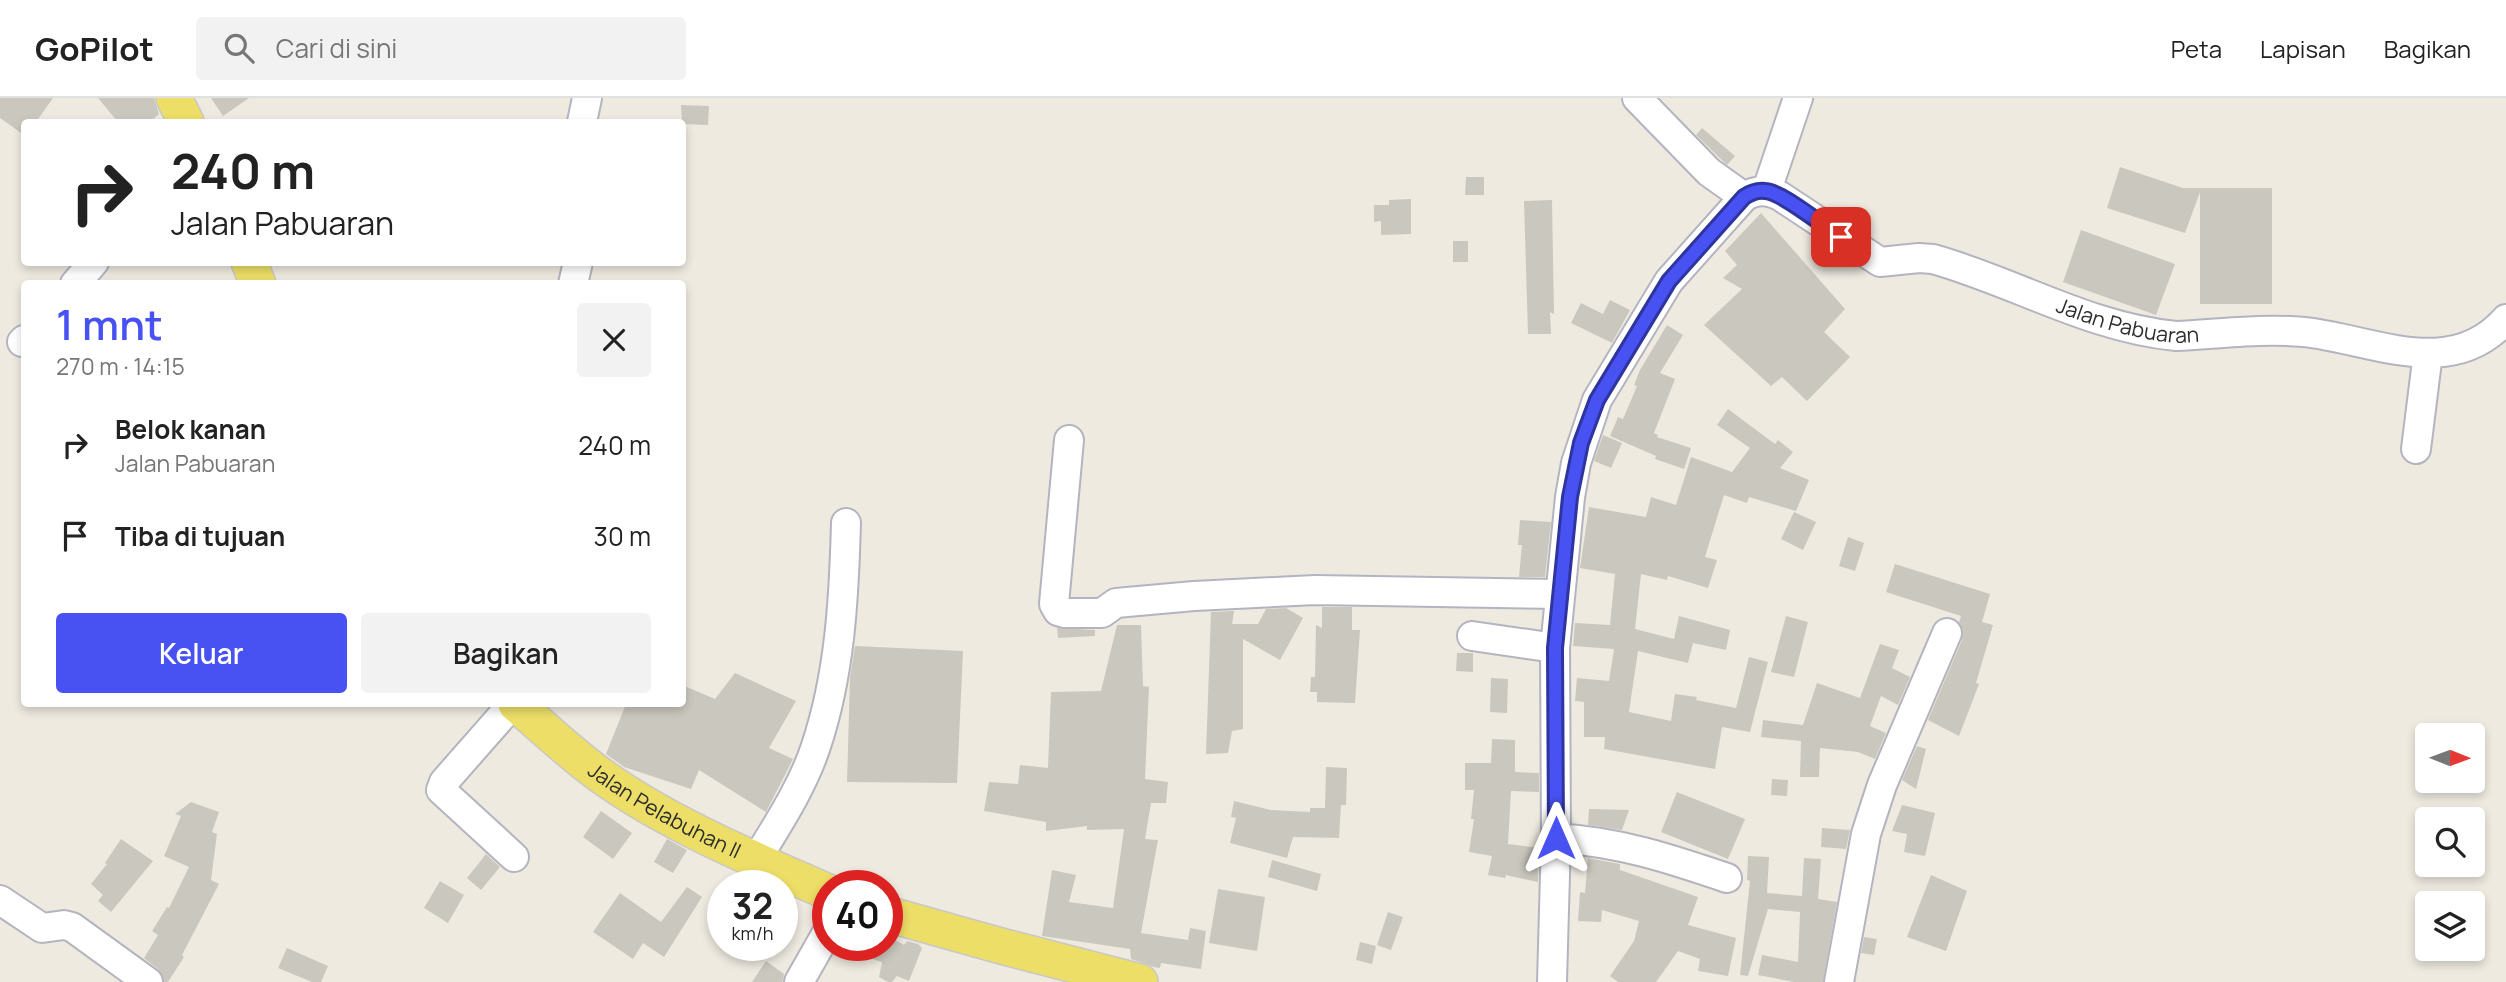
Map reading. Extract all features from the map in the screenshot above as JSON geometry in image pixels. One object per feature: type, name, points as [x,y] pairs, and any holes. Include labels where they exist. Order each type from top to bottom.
[{"type":"main road","points":[[174,98],[184,119]]},
{"type":"main road","name":"Jalan Pelabuhan II","points":[[520,707],[603,777],[650,807],[812,885]]},
{"type":"main road","points":[[903,918],[1140,982]]},
{"type":"street","points":[[583,119],[587,98]]},
{"type":"street","name":"Jalan Pabuaran","points":[[1637,98],[1709,172],[1756,194],[1780,196],[1880,262],[1933,259],[2067,310],[2157,333],[2176,336],[2295,331],[2407,352],[2428,353],[2452,350],[2482,340],[2506,319]]},
{"type":"street","points":[[1552,982],[1556,838],[1555,648],[1576,463],[1597,400],[1669,281],[1756,194],[1798,98]]},
{"type":"street","points":[[78,280],[91,266]]},
{"type":"street","points":[[2416,449],[2428,353]]},
{"type":"street","points":[[1069,440],[1054,604],[1058,611],[1102,613],[1116,603],[1315,590],[1560,594]]},
{"type":"street","points":[[756,860],[796,789],[815,748],[831,698],[840,635],[846,523]]},
{"type":"street","points":[[1839,982],[1866,834],[1882,785],[1947,633]]},
{"type":"street","points":[[1472,636],[1555,648]]},
{"type":"street","points":[[508,707],[444,782],[441,789],[514,857]]},
{"type":"street","points":[[1556,838],[1635,848],[1727,878]]},
{"type":"street","points":[[0,900],[42,928],[64,925],[72,927],[148,982]]},
{"type":"street","points":[[799,982],[812,959]]},
{"type":"building","points":[[0,98],[53,98],[38,119],[21,119],[21,133],[0,118]]},
{"type":"building","points":[[98,98],[154,98],[159,114],[153,119],[116,119]]},
{"type":"building","points":[[211,98],[249,98],[223,116]]},
{"type":"building","points":[[681,105],[709,106],[708,125],[686,124],[686,119],[682,119]]},
{"type":"building","points":[[1702,128],[1735,156],[1727,165],[1696,135]]},
{"type":"building","points":[[2120,167],[2183,188],[2272,188],[2272,304],[2200,304],[2200,192],[2185,233],[2107,208]]},
{"type":"building","points":[[1466,177],[1484,177],[1484,195],[1465,195]]},
{"type":"building","points":[[1411,199],[1411,234],[1381,235],[1381,221],[1374,222],[1374,205],[1389,205],[1389,200]]},
{"type":"building","points":[[1552,200],[1554,314],[1550,312],[1551,334],[1528,334],[1524,201]]},
{"type":"building","points":[[1761,213],[1845,309],[1824,332],[1850,357],[1807,401],[1782,377],[1771,386],[1704,325],[1742,289],[1723,278],[1737,265],[1725,251]]},
{"type":"building","points":[[2081,230],[2175,264],[2156,315],[2063,282]]},
{"type":"building","points":[[1453,241],[1468,241],[1468,262],[1453,262]]},
{"type":"building","points":[[1610,300],[1630,310],[1612,343],[1571,323],[1581,303],[1603,314]]},
{"type":"building","points":[[1667,325],[1683,335],[1660,373],[1675,379],[1654,433],[1657,437],[1691,448],[1684,469],[1655,459],[1656,456],[1610,436],[1618,417],[1623,419],[1637,386],[1634,385],[1640,370]]},
{"type":"building","points":[[1728,409],[1775,444],[1778,440],[1793,452],[1780,468],[1809,480],[1796,511],[1749,497],[1747,503],[1724,495],[1705,557],[1717,560],[1708,588],[1668,576],[1667,580],[1641,574],[1635,629],[1674,639],[1679,616],[1730,630],[1726,650],[1693,643],[1688,663],[1638,651],[1629,712],[1671,721],[1675,694],[1736,708],[1749,657],[1768,662],[1750,732],[1722,727],[1715,769],[1604,749],[1605,737],[1584,737],[1584,702],[1575,701],[1577,678],[1609,681],[1614,649],[1573,646],[1575,623],[1610,625],[1615,574],[1580,568],[1589,507],[1646,517],[1651,497],[1676,505],[1691,457],[1732,472],[1750,448],[1717,425]]},
{"type":"building","points":[[1603,435],[1622,443],[1611,468],[1594,461]]},
{"type":"building","points":[[1794,512],[1816,522],[1803,550],[1781,539]]},
{"type":"building","points":[[1520,520],[1551,522],[1545,577],[1519,577],[1522,545],[1518,545]]},
{"type":"building","points":[[1848,537],[1864,543],[1855,571],[1839,566]]},
{"type":"building","points":[[1895,564],[1990,594],[1982,622],[1993,625],[1976,683],[1979,684],[1959,736],[1928,720],[1962,640],[1963,630],[1959,622],[1961,616],[1886,592]]},
{"type":"building","points":[[1322,607],[1352,607],[1352,630],[1360,630],[1355,703],[1317,702],[1317,692],[1310,692],[1311,677],[1315,677],[1316,625],[1322,628]]},
{"type":"building","points":[[1286,608],[1303,618],[1280,660],[1243,639],[1243,729],[1232,731],[1228,753],[1206,754],[1211,612],[1234,611],[1232,624],[1258,624],[1266,609]]},
{"type":"building","points":[[1786,616],[1808,622],[1794,677],[1771,672]]},
{"type":"building","points":[[1117,625],[1141,625],[1143,686],[1149,687],[1145,779],[1168,782],[1166,803],[1151,803],[1145,839],[1158,840],[1141,933],[1188,940],[1190,928],[1206,931],[1201,969],[1161,963],[1160,968],[1154,967],[1131,959],[1130,949],[1042,936],[1052,870],[1076,875],[1069,902],[1113,908],[1124,829],[1087,830],[1087,826],[1046,831],[1046,822],[984,811],[989,782],[1018,784],[1020,765],[1048,768],[1051,692],[1101,691]]},
{"type":"building","points":[[1057,628],[1095,630],[1095,636],[1058,638]]},
{"type":"building","points":[[1880,644],[1899,650],[1892,668],[1910,677],[1898,705],[1881,696],[1870,726],[1886,733],[1875,759],[1858,752],[1820,748],[1819,777],[1800,777],[1801,741],[1761,737],[1763,720],[1803,725],[1817,683],[1860,698]]},
{"type":"building","points":[[855,646],[963,651],[957,783],[847,782],[850,678]]},
{"type":"building","points":[[1457,653],[1473,653],[1473,672],[1456,671]]},
{"type":"building","points":[[735,673],[796,701],[769,748],[793,759],[766,812],[699,770],[691,789],[624,767],[606,754],[625,707],[686,707],[686,687],[715,699]]},
{"type":"building","points":[[1491,678],[1508,679],[1507,713],[1490,712]]},
{"type":"building","points":[[1492,739],[1515,740],[1515,772],[1539,773],[1539,792],[1511,791],[1508,844],[1539,848],[1538,882],[1506,875],[1505,878],[1488,875],[1492,856],[1469,852],[1474,819],[1471,819],[1474,790],[1465,790],[1465,763],[1491,763]]},
{"type":"building","points":[[1917,746],[1926,749],[1916,789],[1902,780]]},
{"type":"building","points":[[1326,767],[1347,768],[1346,805],[1341,805],[1339,838],[1293,837],[1287,858],[1230,843],[1236,818],[1231,817],[1234,801],[1271,810],[1310,812],[1310,808],[1325,808]]},
{"type":"building","points":[[1772,779],[1788,780],[1787,796],[1771,795]]},
{"type":"building","points":[[1677,792],[1745,819],[1728,859],[1661,832]]},
{"type":"building","points":[[191,802],[219,812],[212,832],[217,834],[211,880],[219,884],[182,955],[184,957],[168,982],[164,982],[158,969],[144,958],[158,935],[152,931],[167,907],[169,908],[189,867],[164,856],[181,816],[175,814]]},
{"type":"building","points":[[1902,805],[1935,813],[1925,856],[1904,852],[1907,834],[1892,831]]},
{"type":"building","points":[[1589,809],[1629,810],[1622,830],[1588,825]]},
{"type":"building","points":[[601,811],[632,833],[613,859],[583,837]]},
{"type":"building","points":[[1822,828],[1850,830],[1846,849],[1821,847]]},
{"type":"building","points":[[121,839],[153,861],[111,912],[98,901],[103,895],[91,884],[107,864],[105,863]]},
{"type":"building","points":[[667,839],[687,850],[673,873],[654,862]]},
{"type":"building","points":[[486,854],[500,867],[481,890],[467,878]]},
{"type":"building","points":[[1748,856],[1769,857],[1767,893],[1802,896],[1804,858],[1821,859],[1818,899],[1837,902],[1823,982],[1794,982],[1758,975],[1762,955],[1798,962],[1800,912],[1768,909],[1748,976],[1740,975],[1750,881],[1747,880]]},
{"type":"building","points":[[1588,858],[1620,864],[1620,870],[1698,897],[1688,925],[1736,938],[1728,976],[1698,971],[1700,959],[1678,951],[1656,982],[1618,982],[1610,976],[1634,941],[1639,921],[1602,910],[1601,922],[1578,921],[1580,892],[1585,893]]},
{"type":"building","points":[[1272,860],[1321,874],[1317,891],[1268,877]]},
{"type":"building","points":[[1931,875],[1967,891],[1946,951],[1907,937]]},
{"type":"building","points":[[440,881],[464,895],[448,923],[424,908]]},
{"type":"building","points":[[687,887],[702,897],[664,957],[643,943],[633,959],[593,932],[620,893],[661,922]]},
{"type":"building","points":[[1218,889],[1265,897],[1257,951],[1209,943]]},
{"type":"building","points":[[1388,912],[1403,917],[1391,950],[1377,945]]},
{"type":"building","points":[[1864,937],[1877,939],[1874,955],[1861,953]]},
{"type":"building","points":[[907,941],[922,948],[909,981],[897,976],[892,982],[888,982],[879,977],[882,962],[879,961],[903,961],[903,944]]},
{"type":"building","points":[[1360,942],[1376,946],[1372,964],[1356,960]]},
{"type":"building","points":[[287,948],[328,966],[321,982],[312,982],[278,968]]},
{"type":"building","points":[[766,961],[784,974],[782,982],[752,982]]},
{"type":"route","points":[[1556,838],[1557,621],[1576,463],[1597,400],[1669,281],[1744,197],[1752,192],[1767,190],[1841,237]]}]
